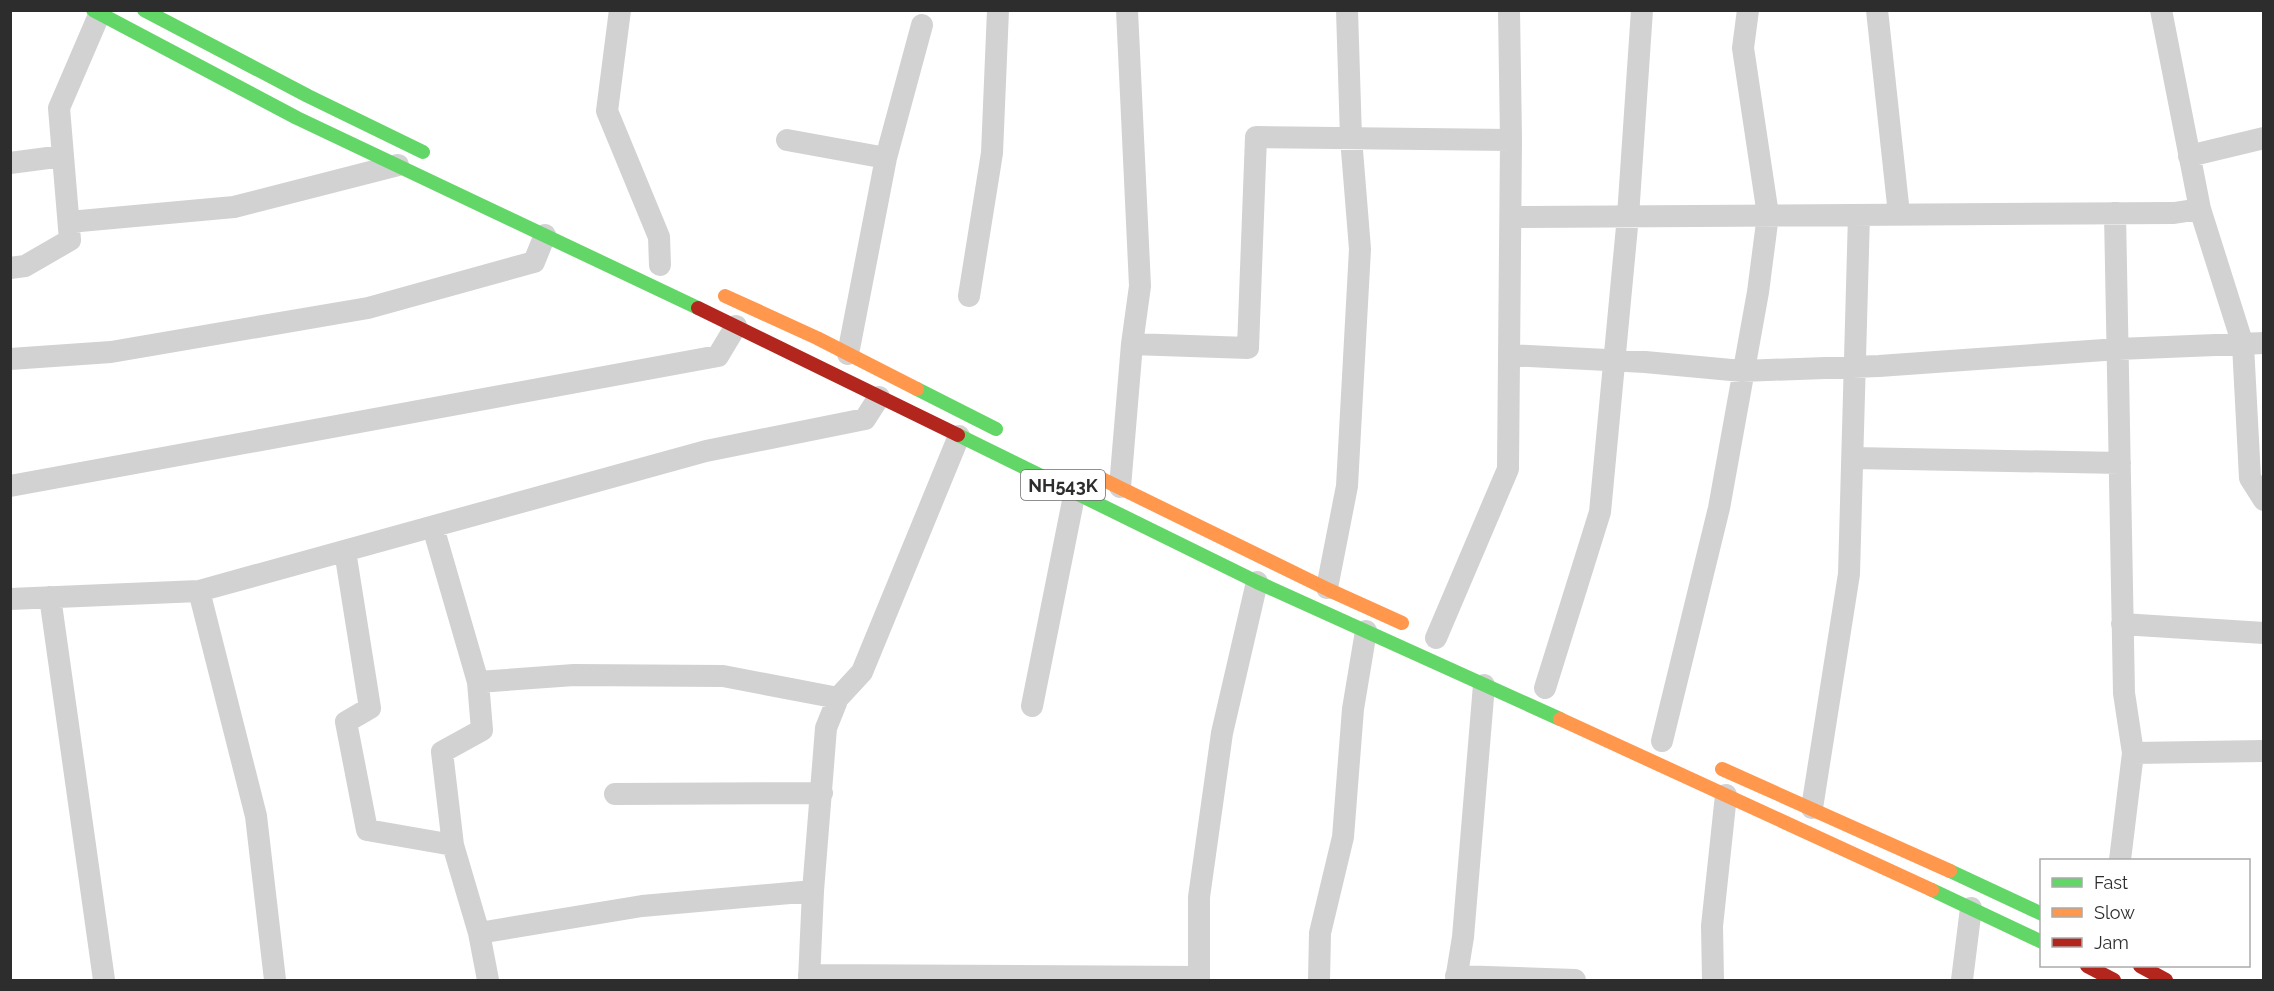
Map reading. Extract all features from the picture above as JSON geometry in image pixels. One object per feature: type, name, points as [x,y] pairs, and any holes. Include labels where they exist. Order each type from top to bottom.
[{"type":"highway","points":[[144,10],[308,96],[436,159]]},
{"type":"highway","name":"NH543K","points":[[98,12],[297,118],[398,165],[741,316],[848,354],[1008,434]]},
{"type":"highway","name":"NH543K","points":[[713,291],[741,316],[879,397],[1257,582],[1366,632],[1434,643],[1484,685],[1660,746],[1726,795],[2040,941]]},
{"type":"highway","points":[[959,436],[969,416]]},
{"type":"highway","name":"NH543K","points":[[1089,473],[1411,627]]},
{"type":"highway","points":[[1712,764],[2007,896],[2040,913]]},
{"type":"highway","points":[[1726,795],[1732,774]]},
{"type":"highway","points":[[2142,967],[2166,981]]},
{"type":"street","points":[[620,10],[607,111],[659,237],[660,265]]},
{"type":"street","points":[[969,296],[992,153],[998,10]]},
{"type":"street","points":[[1120,487],[1132,344],[1140,286],[1127,10]]},
{"type":"street","points":[[1327,588],[1347,486],[1359,261],[1351,138],[1347,10]]},
{"type":"street","points":[[1434,643],[1508,469],[1511,140],[1509,10]]},
{"type":"street","points":[[1545,688],[1600,512],[1628,216],[1642,10]]},
{"type":"street","points":[[1660,746],[1719,508],[1758,292],[1768,215],[1743,48],[1748,10]]},
{"type":"street","points":[[1877,10],[1899,214]]},
{"type":"street","points":[[2161,10],[2200,209],[2253,344],[2256,442],[2250,478],[2264,500]]},
{"type":"street","points":[[10,268],[25,266],[70,240],[59,108],[98,12]]},
{"type":"street","points":[[848,354],[886,158],[922,25]]},
{"type":"street","points":[[1132,344],[1248,348],[1256,137],[1511,140]]},
{"type":"street","points":[[2189,156],[2264,138]]},
{"type":"street","points":[[787,141],[886,158]]},
{"type":"street","points":[[10,163],[63,156]]},
{"type":"street","points":[[69,222],[234,207],[398,165]]},
{"type":"street","points":[[1510,217],[2174,213],[2200,209]]},
{"type":"street","points":[[2115,213],[2124,693],[2133,753],[2120,859]]},
{"type":"street","points":[[1812,808],[1849,574],[1859,215]]},
{"type":"street","points":[[10,359],[111,352],[368,308],[534,262],[547,230]]},
{"type":"street","points":[[10,486],[718,356],[741,316]]},
{"type":"street","points":[[1509,355],[1615,360],[1742,371],[1855,365],[1879,366],[2118,349],[2253,344]]},
{"type":"street","points":[[10,599],[199,591],[706,451],[865,419],[879,397]]},
{"type":"street","points":[[959,436],[862,672],[838,698],[826,728],[813,891],[809,978],[1199,979],[1199,897],[1222,733],[1257,582]]},
{"type":"street","points":[[1852,458],[2120,463]]},
{"type":"street","points":[[1032,706],[1075,491]]},
{"type":"street","points":[[433,527],[478,681],[482,730],[442,752],[453,845],[479,933],[489,981]]},
{"type":"street","points":[[345,551],[370,708],[346,722],[367,830],[453,845]]},
{"type":"street","points":[[199,591],[256,816],[275,981]]},
{"type":"street","points":[[50,597],[104,981]]},
{"type":"street","points":[[2122,624],[2264,633]]},
{"type":"street","points":[[1319,981],[1320,933],[1343,837],[1353,709],[1366,632]]},
{"type":"street","points":[[478,681],[574,675],[723,676],[838,698]]},
{"type":"street","points":[[1484,685],[1462,937],[1456,978],[1575,981]]},
{"type":"street","points":[[2133,753],[2264,751]]},
{"type":"street","points":[[615,794],[822,793]]},
{"type":"street","points":[[1713,981],[1712,926],[1726,795]]},
{"type":"street","points":[[479,933],[642,906],[813,891]]},
{"type":"street","points":[[1962,981],[1971,908]]},
{"type":"traffic: fast","points":[[93,10],[297,118],[698,308]]},
{"type":"traffic: fast","points":[[144,10],[308,96],[423,152]]},
{"type":"traffic: fast","points":[[917,389],[996,429]]},
{"type":"traffic: fast","points":[[958,435],[1257,582],[1560,719]]},
{"type":"traffic: fast","points":[[1950,871],[2040,913]]},
{"type":"traffic: fast","points":[[1932,890],[2040,941]]},
{"type":"traffic: slow","points":[[725,296],[817,338],[917,389]]},
{"type":"traffic: slow","points":[[1102,479],[1329,590],[1402,623]]},
{"type":"traffic: slow","points":[[1560,719],[1932,890]]},
{"type":"traffic: slow","points":[[1722,769],[1950,871]]},
{"type":"traffic: jam","points":[[698,308],[958,435]]},
{"type":"traffic: jam","points":[[2089,967],[2114,980]]},
{"type":"traffic: jam","points":[[2142,967],[2166,980]]}]
